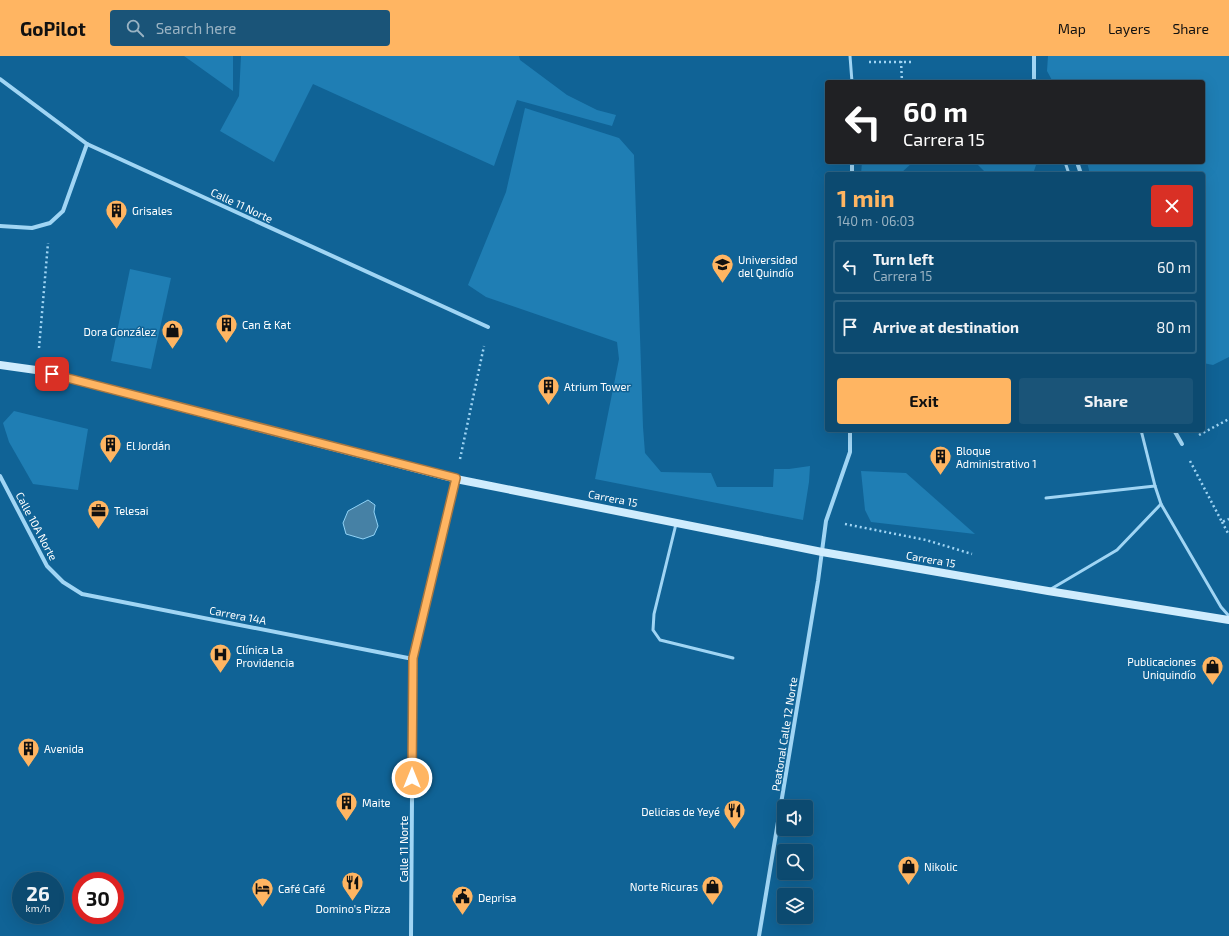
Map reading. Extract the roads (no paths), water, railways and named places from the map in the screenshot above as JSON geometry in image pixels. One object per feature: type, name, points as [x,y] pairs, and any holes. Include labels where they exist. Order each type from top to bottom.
[{"type":"street","points":[[1034,56],[1034,80]]},
{"type":"street","name":"Calle 11 Norte","points":[[0,79],[87,144],[488,327]]},
{"type":"street","points":[[0,226],[32,228],[50,223],[64,211],[87,144]]},
{"type":"street","name":"Carrera 15","points":[[0,365],[36,370],[456,478],[822,552],[1048,591],[1229,620]]},
{"type":"street","name":"Peatonal Calle 12 Norte","points":[[759,936],[818,581],[826,521],[850,452],[850,432]]},
{"type":"street","points":[[1175,432],[1182,444]]},
{"type":"street","name":"Calle 10A Norte","points":[[0,476],[47,566],[63,582]]},
{"type":"street","name":"Calle 11 Norte","points":[[411,936],[413,658],[456,478]]},
{"type":"street","name":"Carrera 14A","points":[[63,582],[82,594],[413,658]]},
{"type":"lane","points":[[850,56],[852,80]]},
{"type":"lane","points":[[1142,432],[1161,504],[1221,607],[1229,616]]},
{"type":"lane","points":[[1046,498],[1155,486]]},
{"type":"lane","points":[[1048,591],[1117,550],[1161,504]]},
{"type":"lane","points":[[676,522],[654,614],[653,630],[660,640],[733,658]]},
{"type":"place","name":"Grisales","points":[[116,230]]},
{"type":"place","name":"Universidad del Quindío","points":[[723,284]]},
{"type":"place","name":"Can & Kat","points":[[226,344]]},
{"type":"place","name":"Dora González","points":[[172,350]]},
{"type":"place","name":"Atrium Tower","points":[[548,406]]},
{"type":"place","name":"El Jordán","points":[[111,464]]},
{"type":"place","name":"Bloque Administrativo 1","points":[[940,476]]},
{"type":"place","name":"Telesai","points":[[98,530]]},
{"type":"place","name":"Clínica La Providencia","points":[[220,674]]},
{"type":"place","name":"Publicaciones Uniquindío","points":[[1212,686]]},
{"type":"place","name":"Avenida","points":[[29,768]]},
{"type":"place","name":"Maite","points":[[347,822]]},
{"type":"place","name":"Delicias de Yeyé","points":[[735,830]]},
{"type":"place","name":"Nikolic","points":[[909,886]]},
{"type":"place","name":"Domino's Pizza","points":[[353,902]]},
{"type":"place","name":"Norte Ricuras","points":[[713,906]]},
{"type":"place","name":"Café Café","points":[[262,908]]},
{"type":"place","name":"Deprisa","points":[[462,916]]}]
